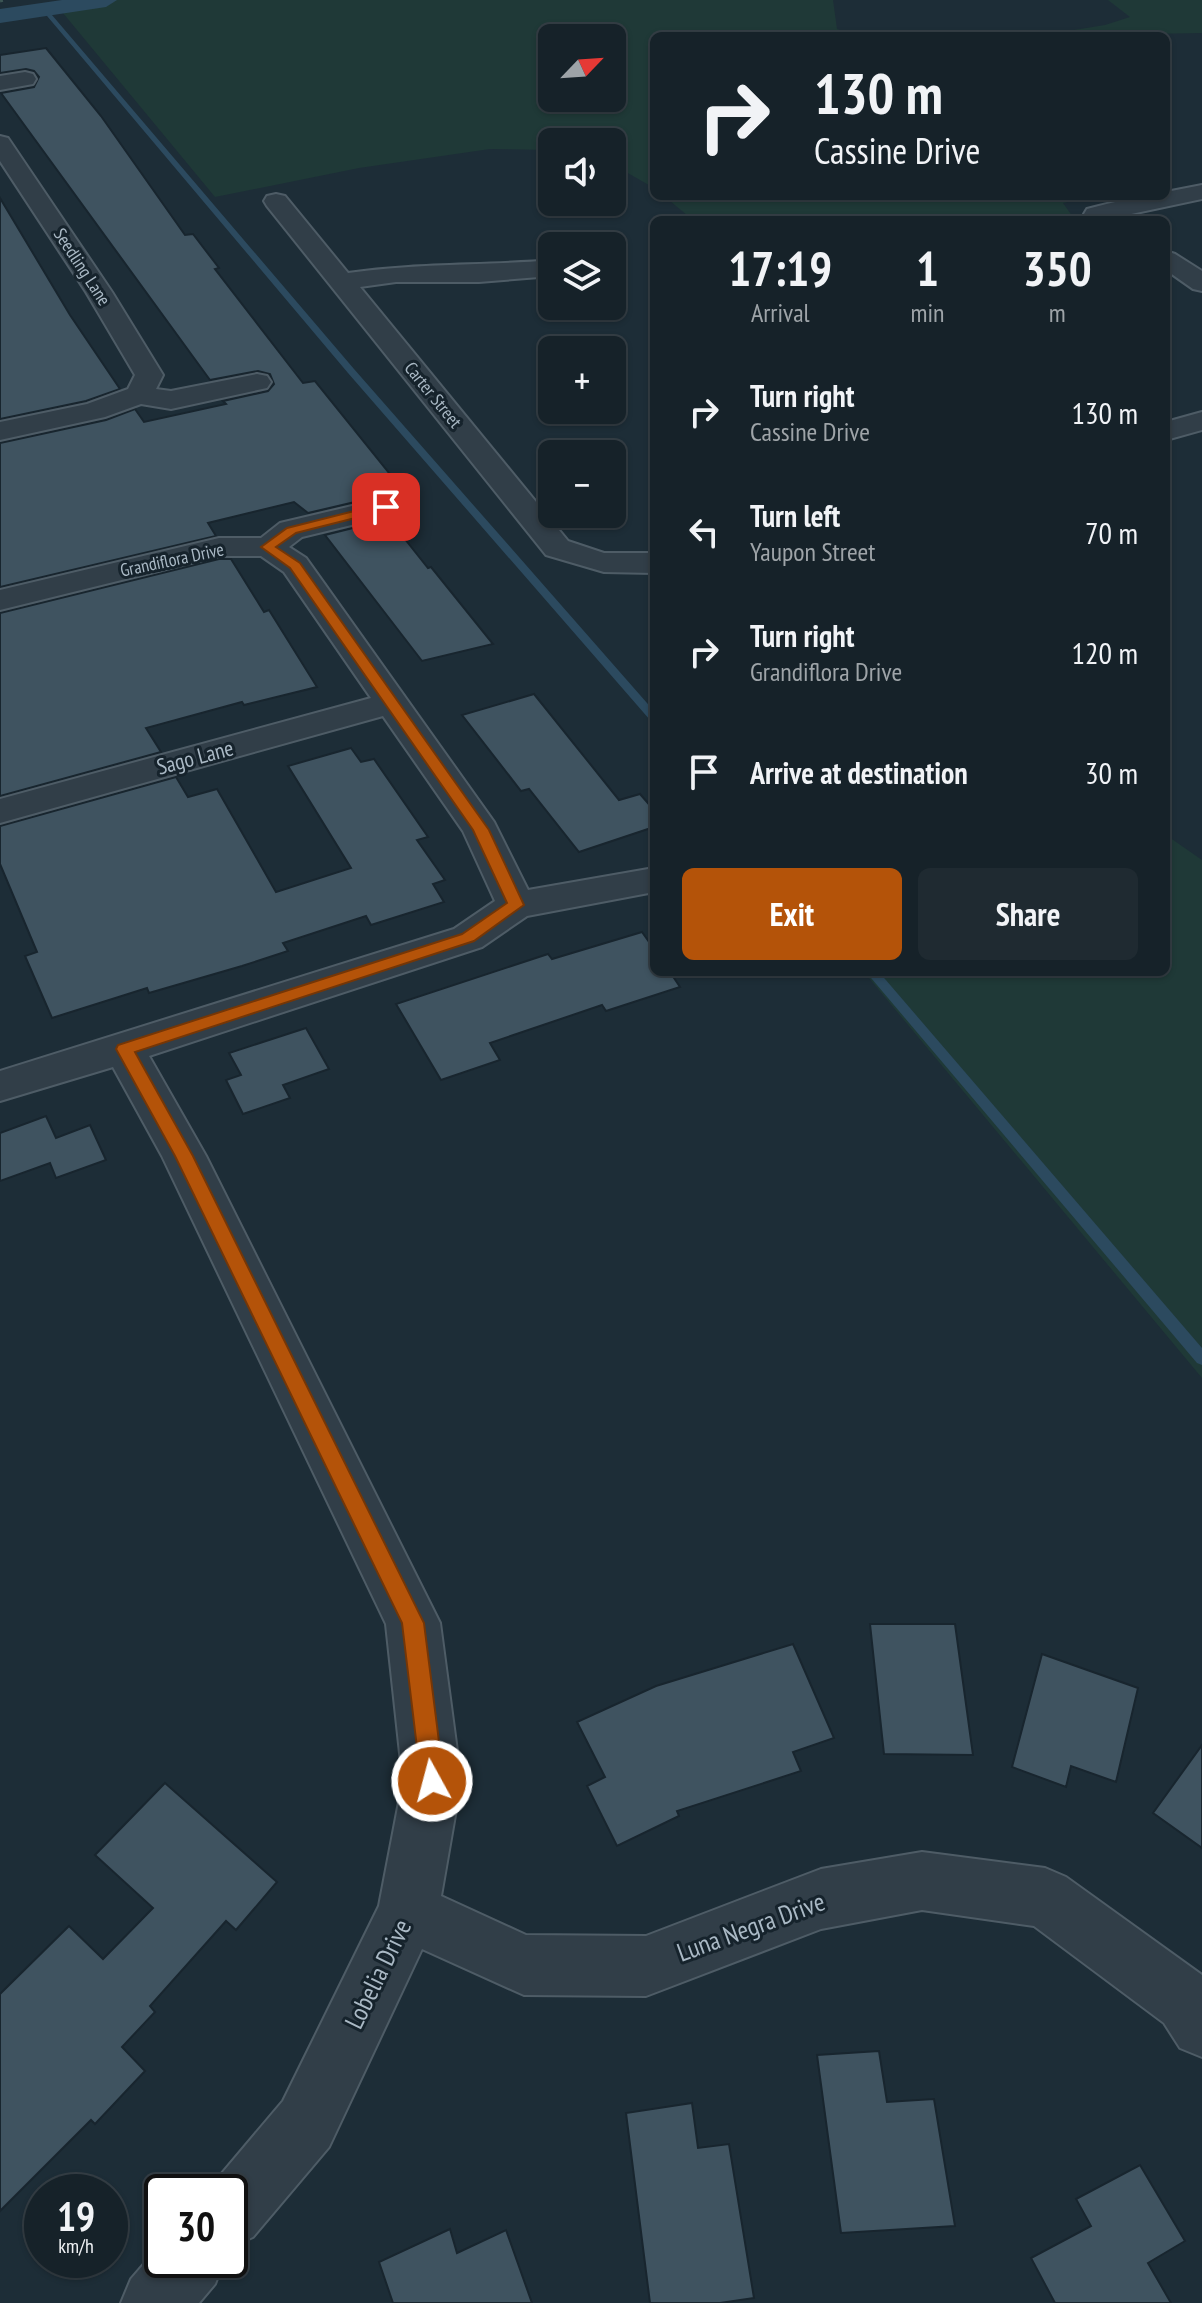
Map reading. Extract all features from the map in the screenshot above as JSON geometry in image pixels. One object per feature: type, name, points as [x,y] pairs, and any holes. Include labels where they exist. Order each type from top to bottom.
[{"type":"street","points":[[0,83],[25,79]]},
{"type":"street","name":"Seedling Lane","points":[[0,143],[99,292],[149,375],[139,395]]},
{"type":"street","points":[[1170,200],[1202,192]]},
{"type":"street","points":[[1104,216],[1169,200]]},
{"type":"street","name":"Carter Street","points":[[276,201],[557,548],[586,560],[607,564],[650,563]]},
{"type":"street","points":[[1170,262],[1202,283]]},
{"type":"street","points":[[341,282],[396,274],[479,274],[538,269]]},
{"type":"street","points":[[0,431],[95,411],[139,395],[171,400],[257,382]]},
{"type":"street","points":[[1170,430],[1202,421]]},
{"type":"street","points":[[386,507],[291,530],[268,547],[295,565],[481,830],[516,905]]},
{"type":"street","name":"Grandiflora Drive","points":[[0,600],[219,547],[268,547]]},
{"type":"street","name":"Sago Lane","points":[[0,811],[390,703]]},
{"type":"street","points":[[0,1086],[468,938],[516,905],[650,881]]},
{"type":"street","name":"Lobelia Drive","points":[[124,1049],[184,1156],[413,1623],[432,1781],[408,1912],[306,2124],[248,2193]]},
{"type":"street","name":"Luna Negra Drive","points":[[408,1912],[524,1965],[646,1966],[821,1899],[907,1883],[922,1881],[1045,1898],[1186,2001],[1202,2026]]},
{"type":"street","points":[[155,2303],[176,2278]]},
{"type":"green space","points":[[106,0],[833,0],[837,29],[846,32],[650,32],[650,186],[626,172],[626,128],[538,128],[538,150],[490,149],[359,168],[215,197],[58,7]]},
{"type":"green space","points":[[1108,0],[1202,0],[1202,33],[1062,32],[1105,25],[1130,17]]},
{"type":"green space","points":[[669,200],[1077,200],[1063,203],[1072,216],[688,216]]},
{"type":"green space","points":[[1170,838],[1202,860],[1202,1378],[867,976],[1170,976]]},
{"type":"building","points":[[46,48],[101,116],[185,235],[193,234],[219,268],[215,269],[303,383],[315,381],[394,479],[362,486],[372,498],[308,513],[294,502],[208,523],[216,536],[0,587],[0,443],[106,420],[135,409],[144,422],[226,404],[223,401],[268,391],[274,384],[270,374],[258,371],[210,380],[1,93],[34,87],[39,77],[34,71],[26,69],[0,73],[0,55]]},
{"type":"building","points":[[0,198],[70,315],[120,389],[86,401],[0,419]]},
{"type":"building","points":[[389,519],[493,644],[422,661],[325,535]]},
{"type":"building","points":[[219,559],[231,559],[264,612],[269,610],[317,687],[244,705],[242,702],[146,728],[161,752],[0,796],[0,613]]},
{"type":"building","points":[[534,694],[619,800],[640,794],[650,805],[650,828],[579,852],[529,789],[521,791],[462,715]]},
{"type":"building","points":[[351,748],[361,762],[374,759],[428,837],[417,840],[445,880],[433,884],[444,902],[371,925],[366,916],[283,943],[288,951],[242,966],[149,993],[147,988],[52,1018],[25,956],[37,952],[0,864],[0,826],[176,777],[188,797],[217,789],[276,892],[351,868],[288,766]]},
{"type":"building","points":[[642,932],[650,943],[650,976],[673,976],[680,987],[606,1011],[602,1005],[490,1043],[500,1060],[441,1080],[396,1004],[548,954],[552,959]]},
{"type":"building","points":[[306,1028],[329,1069],[283,1085],[290,1098],[243,1114],[226,1080],[241,1075],[229,1053]]},
{"type":"building","points":[[46,1116],[56,1138],[90,1125],[106,1160],[56,1178],[50,1163],[0,1181],[0,1133]]},
{"type":"building","points":[[870,1624],[955,1624],[973,1755],[884,1754]]},
{"type":"building","points":[[793,1644],[834,1738],[793,1752],[801,1771],[677,1811],[679,1816],[617,1846],[587,1786],[605,1777],[577,1722],[656,1686]]},
{"type":"building","points":[[1042,1654],[1138,1688],[1116,1782],[1071,1766],[1066,1787],[1012,1767]]},
{"type":"building","points":[[1202,1745],[1202,1848],[1153,1813]]},
{"type":"building","points":[[165,1783],[277,1882],[236,1930],[226,1921],[150,2006],[155,2012],[122,2047],[145,2071],[95,2124],[91,2120],[37,2174],[24,2174],[24,2187],[0,2211],[0,1994],[69,1926],[103,1959],[153,1908],[95,1855]]},
{"type":"building","points":[[879,2051],[887,2102],[934,2099],[955,2226],[841,2233],[817,2055]]},
{"type":"building","points":[[692,2103],[698,2148],[729,2144],[754,2298],[720,2303],[650,2303],[626,2113]]},
{"type":"building","points":[[1140,2165],[1185,2241],[1148,2263],[1171,2303],[1055,2303],[1031,2258],[1091,2226],[1076,2199]]},
{"type":"building","points":[[450,2229],[457,2253],[506,2230],[532,2303],[393,2303],[379,2262]]},
{"type":"waterway","points":[[0,16],[106,0]]},
{"type":"waterway","points":[[44,9],[351,371],[650,713]]},
{"type":"waterway","points":[[875,976],[1202,1359]]},
{"type":"route","points":[[386,507],[291,530],[268,547],[295,565],[481,830],[516,905],[468,938],[124,1049],[184,1156],[413,1623],[432,1781]]}]
